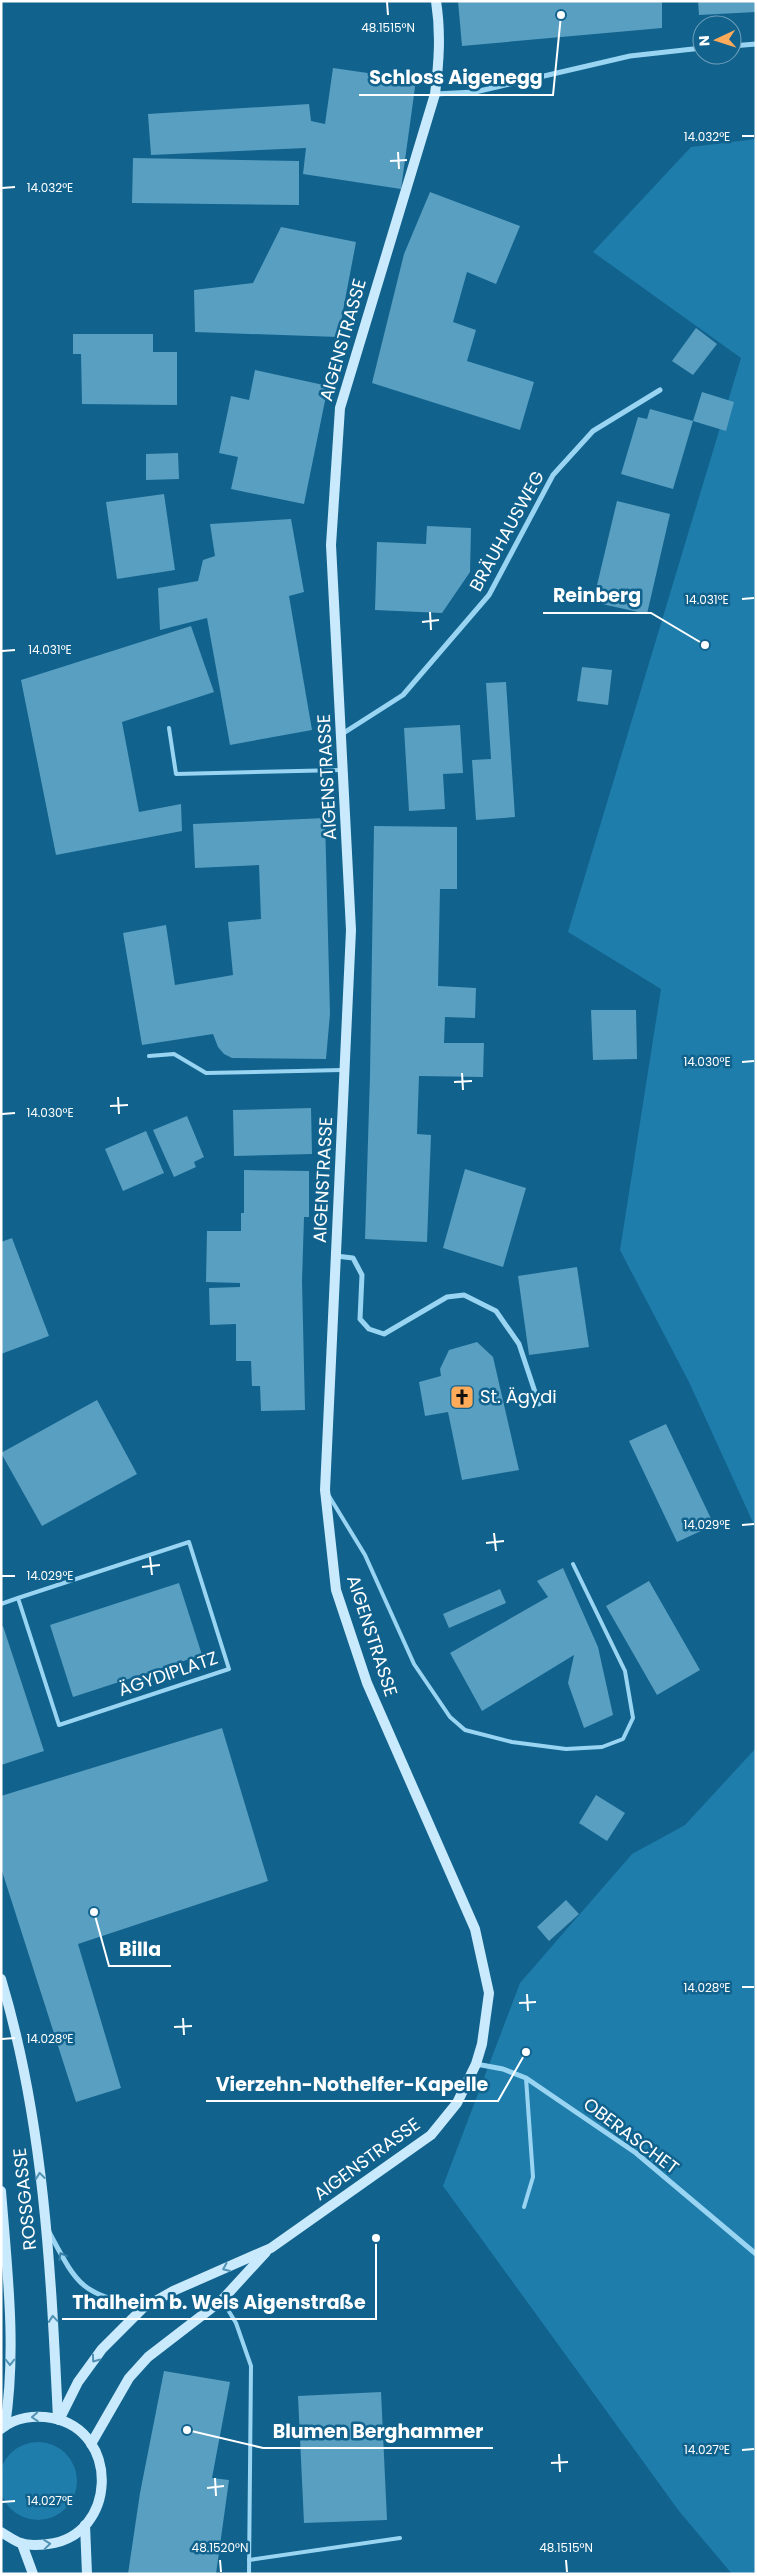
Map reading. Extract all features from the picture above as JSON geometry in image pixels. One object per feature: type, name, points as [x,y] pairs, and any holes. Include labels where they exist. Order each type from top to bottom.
[{"type":"street","name":"AIGENSTRASSE","points":[[91,2444],[129,2378],[142,2364],[222,2300],[271,2248],[431,2134],[458,2103],[476,2064],[482,2044],[488,1993],[475,1929],[364,1674],[336,1590],[325,1490],[351,930],[331,545],[340,408],[435,94],[439,61],[439,22],[436,1]]},
{"type":"street","points":[[742,45],[756,44]]},
{"type":"street","points":[[435,94],[475,92],[630,56],[692,49]]},
{"type":"street","name":"BRÄUHAUSWEG","points":[[342,734],[403,695],[489,595],[553,474],[593,431],[660,390]]},
{"type":"street","points":[[336,1256],[353,1258],[362,1274],[360,1319],[369,1329],[384,1334],[448,1297],[464,1295],[496,1311],[518,1344],[539,1404]]},
{"type":"street","name":"ROSSGASSE","points":[[1,1979],[24,2067],[35,2133],[45,2224],[58,2420]]},
{"type":"street","name":"OBERASCHET","points":[[476,2064],[503,2069],[526,2078],[636,2153],[756,2254]]},
{"type":"street","name":"ROSSGASSE","points":[[1,2191],[10,2344],[10,2396],[3,2427]]},
{"type":"street","points":[[45,2224],[70,2270],[82,2286],[109,2299],[143,2308]]},
{"type":"street","name":"AIGENSTRASSE","points":[[58,2420],[78,2382],[102,2349],[143,2308],[173,2291],[271,2248]]},
{"type":"street","points":[[1,2532],[22,2544],[40,2546],[57,2543],[72,2536],[85,2525],[98,2507],[103,2486],[100,2464],[91,2444],[71,2425],[40,2416],[22,2419],[3,2427]]},
{"type":"street","points":[[85,2525],[87,2574]]},
{"type":"street","points":[[22,2544],[32,2574]]},
{"type":"lane","points":[[169,728],[176,774],[343,770]]},
{"type":"lane","points":[[149,1056],[174,1054],[206,1073],[344,1070]]},
{"type":"lane","points":[[325,1490],[364,1555],[414,1664],[450,1717],[465,1730],[512,1742],[566,1749],[602,1747],[623,1739],[632,1718],[625,1671],[573,1564]]},
{"type":"lane","name":"ÄGYDIPLATZ","points":[[1,1604],[18,1598],[189,1542],[229,1669],[59,1725],[18,1598]]},
{"type":"lane","points":[[524,2207],[533,2177],[526,2078]]},
{"type":"lane","points":[[222,2300],[236,2323],[251,2366],[249,2574]]},
{"type":"lane","points":[[249,2560],[400,2538]]},
{"type":"shaded area","points":[[756,139],[756,1529],[689,1382],[620,1250],[661,989],[568,932],[741,358],[593,252],[691,147]]},
{"type":"shaded area","points":[[756,1748],[756,2574],[732,2574],[679,2511],[443,2186],[520,1983],[632,1854],[685,1825]]},
{"type":"shaded area","points":[[30,2442],[46,2442],[60,2448],[71,2459],[77,2473],[77,2489],[71,2503],[60,2514],[46,2520],[30,2520],[16,2514],[5,2503],[-1,2489],[-1,2473],[5,2459],[16,2448]]},
{"type":"building","points":[[458,1],[662,1],[662,28],[462,46]]},
{"type":"building","points":[[698,1],[756,1],[756,12],[699,15]]},
{"type":"building","points":[[333,68],[416,80],[401,189],[303,174],[306,148],[151,155],[148,114],[309,104],[311,121],[325,124]]},
{"type":"building","points":[[133,158],[299,161],[299,205],[132,203]]},
{"type":"building","points":[[430,192],[520,226],[496,284],[467,272],[453,322],[476,330],[467,361],[534,382],[520,430],[372,383],[404,254]]},
{"type":"building","points":[[281,227],[356,242],[338,337],[195,332],[194,290],[253,283]]},
{"type":"building","points":[[696,328],[717,344],[693,375],[672,361]]},
{"type":"building","points":[[73,334],[153,334],[153,352],[177,352],[177,405],[82,404],[81,354],[73,354]]},
{"type":"building","points":[[255,370],[328,386],[304,504],[231,489],[238,457],[219,453],[231,396],[249,400]]},
{"type":"building","points":[[702,392],[734,402],[726,431],[693,421]]},
{"type":"building","points":[[650,409],[693,421],[673,489],[621,474],[638,417],[647,419]]},
{"type":"building","points":[[178,453],[179,479],[146,480],[146,454]]},
{"type":"building","points":[[164,494],[175,570],[117,579],[106,502]]},
{"type":"building","points":[[617,501],[670,514],[647,614],[593,602]]},
{"type":"building","points":[[291,519],[304,592],[289,596],[312,730],[230,745],[207,618],[160,630],[158,588],[198,581],[203,560],[215,556],[210,524]]},
{"type":"building","points":[[427,526],[471,528],[470,572],[442,613],[375,610],[377,542],[426,544]]},
{"type":"building","points":[[191,626],[214,692],[122,722],[139,812],[181,804],[182,831],[56,855],[21,680]]},
{"type":"building","points":[[582,667],[612,670],[608,705],[577,701]]},
{"type":"building","points":[[506,682],[515,817],[476,820],[472,760],[491,759],[486,683]]},
{"type":"building","points":[[460,725],[463,773],[443,774],[445,809],[409,811],[404,728]]},
{"type":"building","points":[[325,818],[330,1014],[326,1059],[232,1058],[224,1054],[218,1047],[213,1034],[142,1045],[123,933],[166,925],[175,985],[233,975],[228,922],[261,919],[259,865],[195,868],[193,824]]},
{"type":"building","points":[[374,826],[457,827],[457,889],[440,889],[438,986],[476,988],[475,1018],[445,1017],[444,1043],[484,1043],[483,1077],[419,1076],[417,1134],[431,1135],[427,1242],[365,1239]]},
{"type":"building","points":[[591,1010],[636,1010],[637,1059],[593,1060]]},
{"type":"building","points":[[311,1108],[312,1154],[234,1156],[233,1110]]},
{"type":"building","points":[[187,1116],[204,1157],[194,1162],[196,1167],[174,1177],[153,1130]]},
{"type":"building","points":[[146,1131],[164,1173],[123,1191],[105,1149]]},
{"type":"building","points":[[465,1169],[526,1188],[503,1267],[443,1248]]},
{"type":"building","points":[[244,1170],[309,1171],[309,1217],[304,1217],[302,1281],[305,1410],[261,1411],[260,1386],[252,1386],[251,1361],[236,1361],[236,1324],[210,1325],[209,1288],[240,1287],[240,1283],[206,1282],[207,1231],[241,1231],[241,1213],[244,1213]]},
{"type":"building","points":[[12,1238],[49,1336],[1,1354],[1,1242]]},
{"type":"building","points":[[577,1267],[589,1347],[529,1355],[518,1276]]},
{"type":"building","name":"St. Ägydi","points":[[477,1342],[493,1357],[519,1470],[462,1480],[448,1412],[425,1416],[419,1382],[441,1376],[440,1369],[449,1350]]},
{"type":"building","points":[[97,1400],[137,1474],[42,1526],[1,1453]]},
{"type":"building","points":[[666,1424],[714,1525],[677,1542],[629,1441]]},
{"type":"building","points":[[563,1568],[598,1647],[613,1715],[584,1728],[568,1683],[574,1655],[482,1711],[450,1653],[548,1597],[537,1581]]},
{"type":"building","points":[[649,1581],[700,1670],[657,1695],[606,1606]]},
{"type":"building","points":[[179,1583],[202,1655],[73,1697],[50,1625]]},
{"type":"building","points":[[500,1589],[506,1603],[449,1628],[443,1614]]},
{"type":"building","points":[[3,1626],[44,1751],[1,1765],[1,1627]]},
{"type":"building","points":[[222,1728],[268,1881],[78,1944],[121,2088],[76,2102],[1,1868],[1,1796]]},
{"type":"building","points":[[596,1795],[625,1813],[607,1841],[579,1823]]},
{"type":"building","points":[[566,1900],[579,1914],[549,1941],[537,1927]]},
{"type":"building","points":[[164,2371],[230,2382],[212,2478],[229,2480],[216,2574],[128,2574],[140,2493]]},
{"type":"building","points":[[381,2392],[387,2520],[304,2523],[298,2396]]},
{"type":"place","name":"Schloss Aigenegg","points":[[561,15]]},
{"type":"place","name":"Reinberg","points":[[705,645]]},
{"type":"place","name":"St. Ägydi","points":[[462,1397]]},
{"type":"place","name":"Billa","points":[[94,1912]]},
{"type":"place","name":"Vierzehn-Nothelfer-Kapelle","points":[[526,2052]]},
{"type":"place","name":"Thalheim b. Wels Aigenstraße","points":[[376,2238]]},
{"type":"place","name":"Blumen Berghammer","points":[[187,2430]]}]
